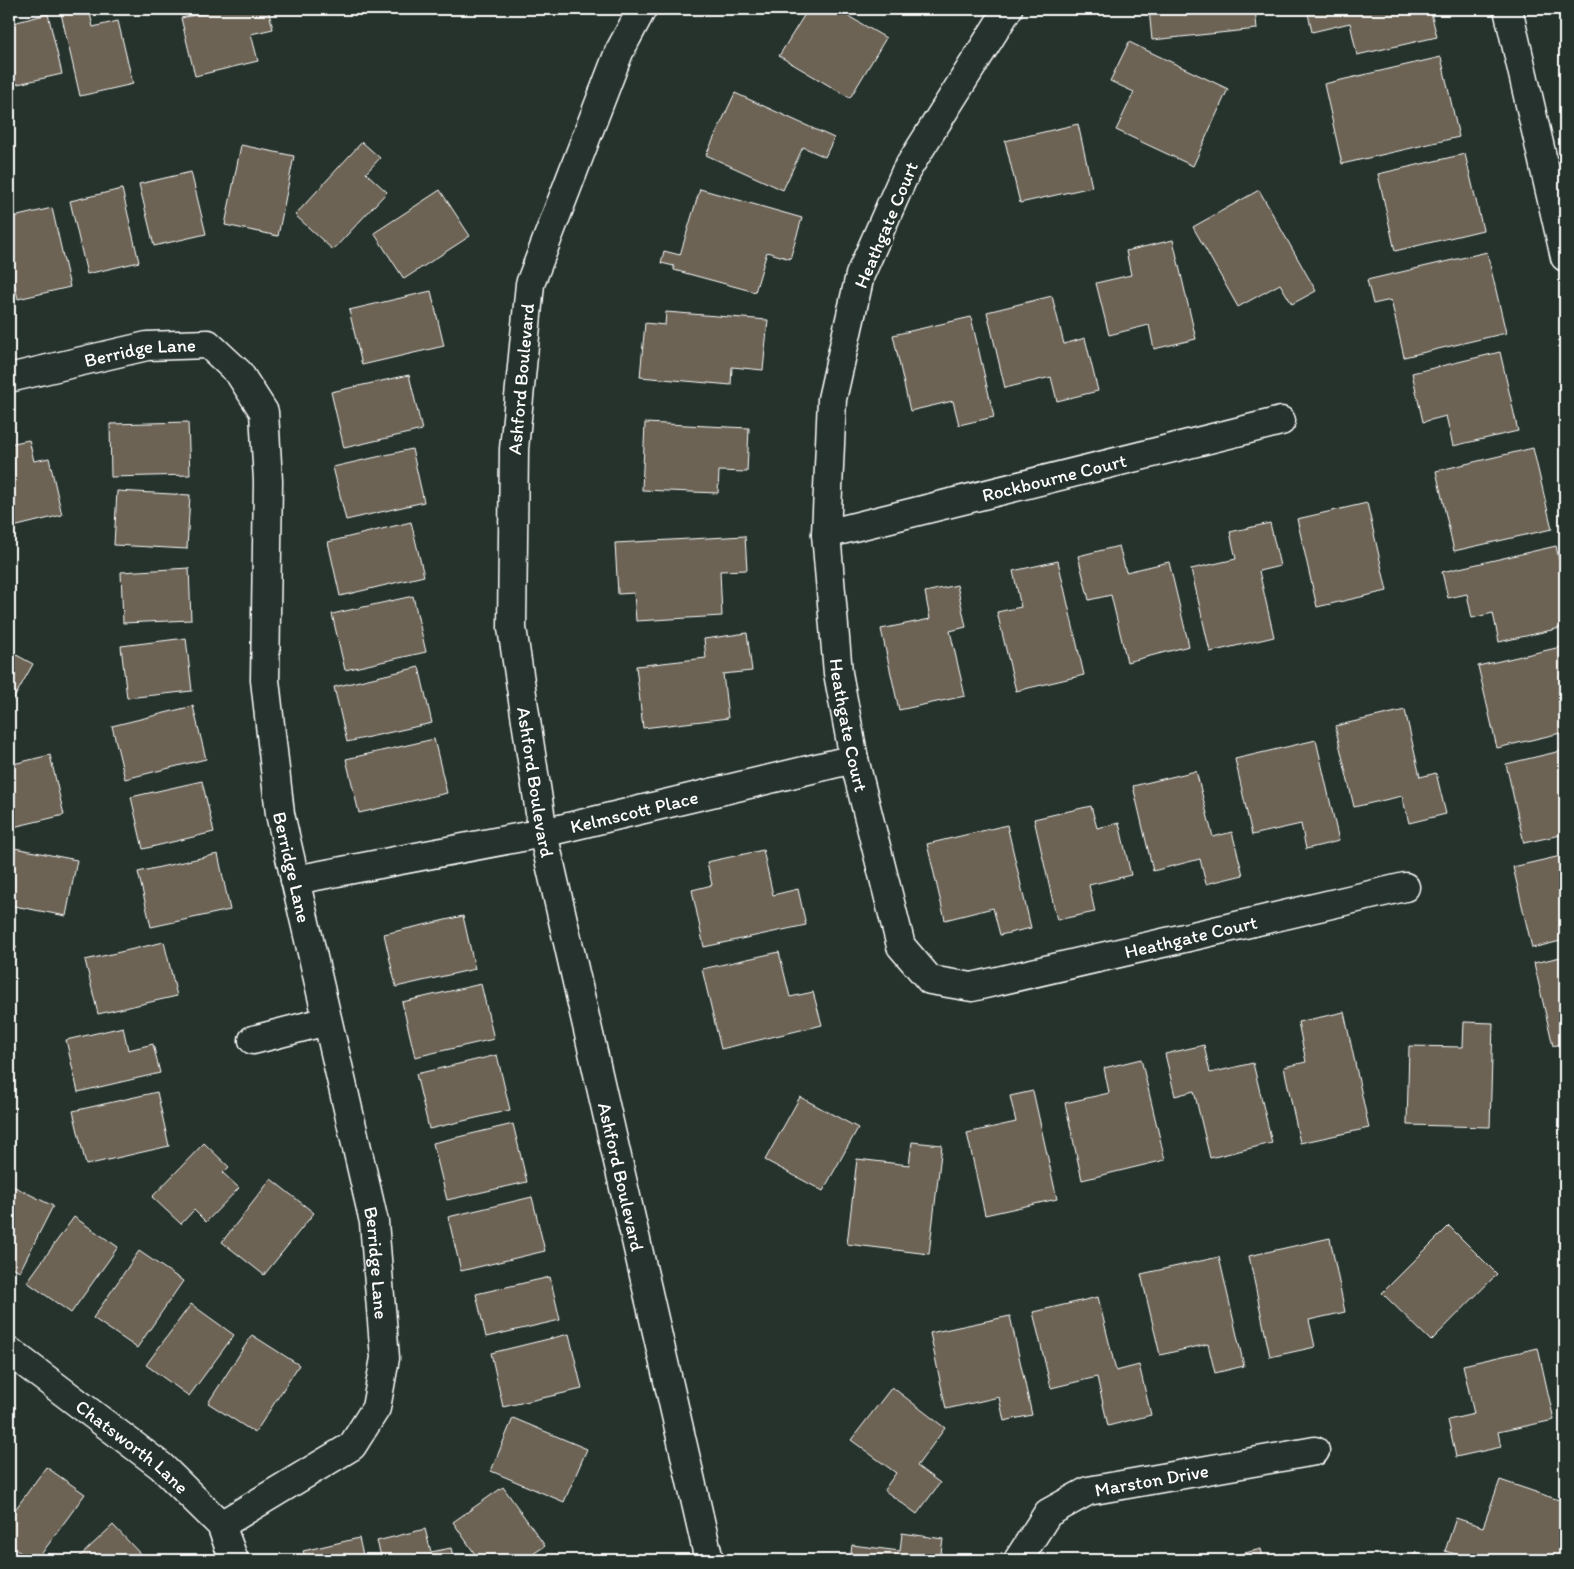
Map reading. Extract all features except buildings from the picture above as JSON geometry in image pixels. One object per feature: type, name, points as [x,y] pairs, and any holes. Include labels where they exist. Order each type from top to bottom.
[{"type":"street","name":"Ashford Boulevard","points":[[642,9],[619,52],[530,284],[514,449],[512,628],[543,833],[709,1560]]},
{"type":"street","name":"Heathgate Court","points":[[1008,9],[906,171],[860,275],[832,399],[826,534],[838,673],[854,759],[901,946],[930,980],[972,987],[1405,887]]},
{"type":"street","points":[[1508,9],[1565,257]]},
{"type":"street","name":"Berridge Lane","points":[[9,378],[148,346],[208,344],[239,373],[264,412],[268,481],[265,680],[280,814],[374,1222],[385,1358],[376,1408],[352,1446],[221,1525]]},
{"type":"street","name":"Rockbourne Court","points":[[826,534],[1281,421]]},
{"type":"street","name":"Kelmscott Place","points":[[295,880],[543,833],[854,759]]},
{"type":"street","points":[[253,1040],[328,1021]]},
{"type":"street","name":"Chatsworth Lane","points":[[9,1351],[161,1466],[221,1525],[234,1560]]},
{"type":"street","name":"Marston Drive","points":[[1018,1560],[1048,1512],[1088,1491],[1315,1451]]}]
